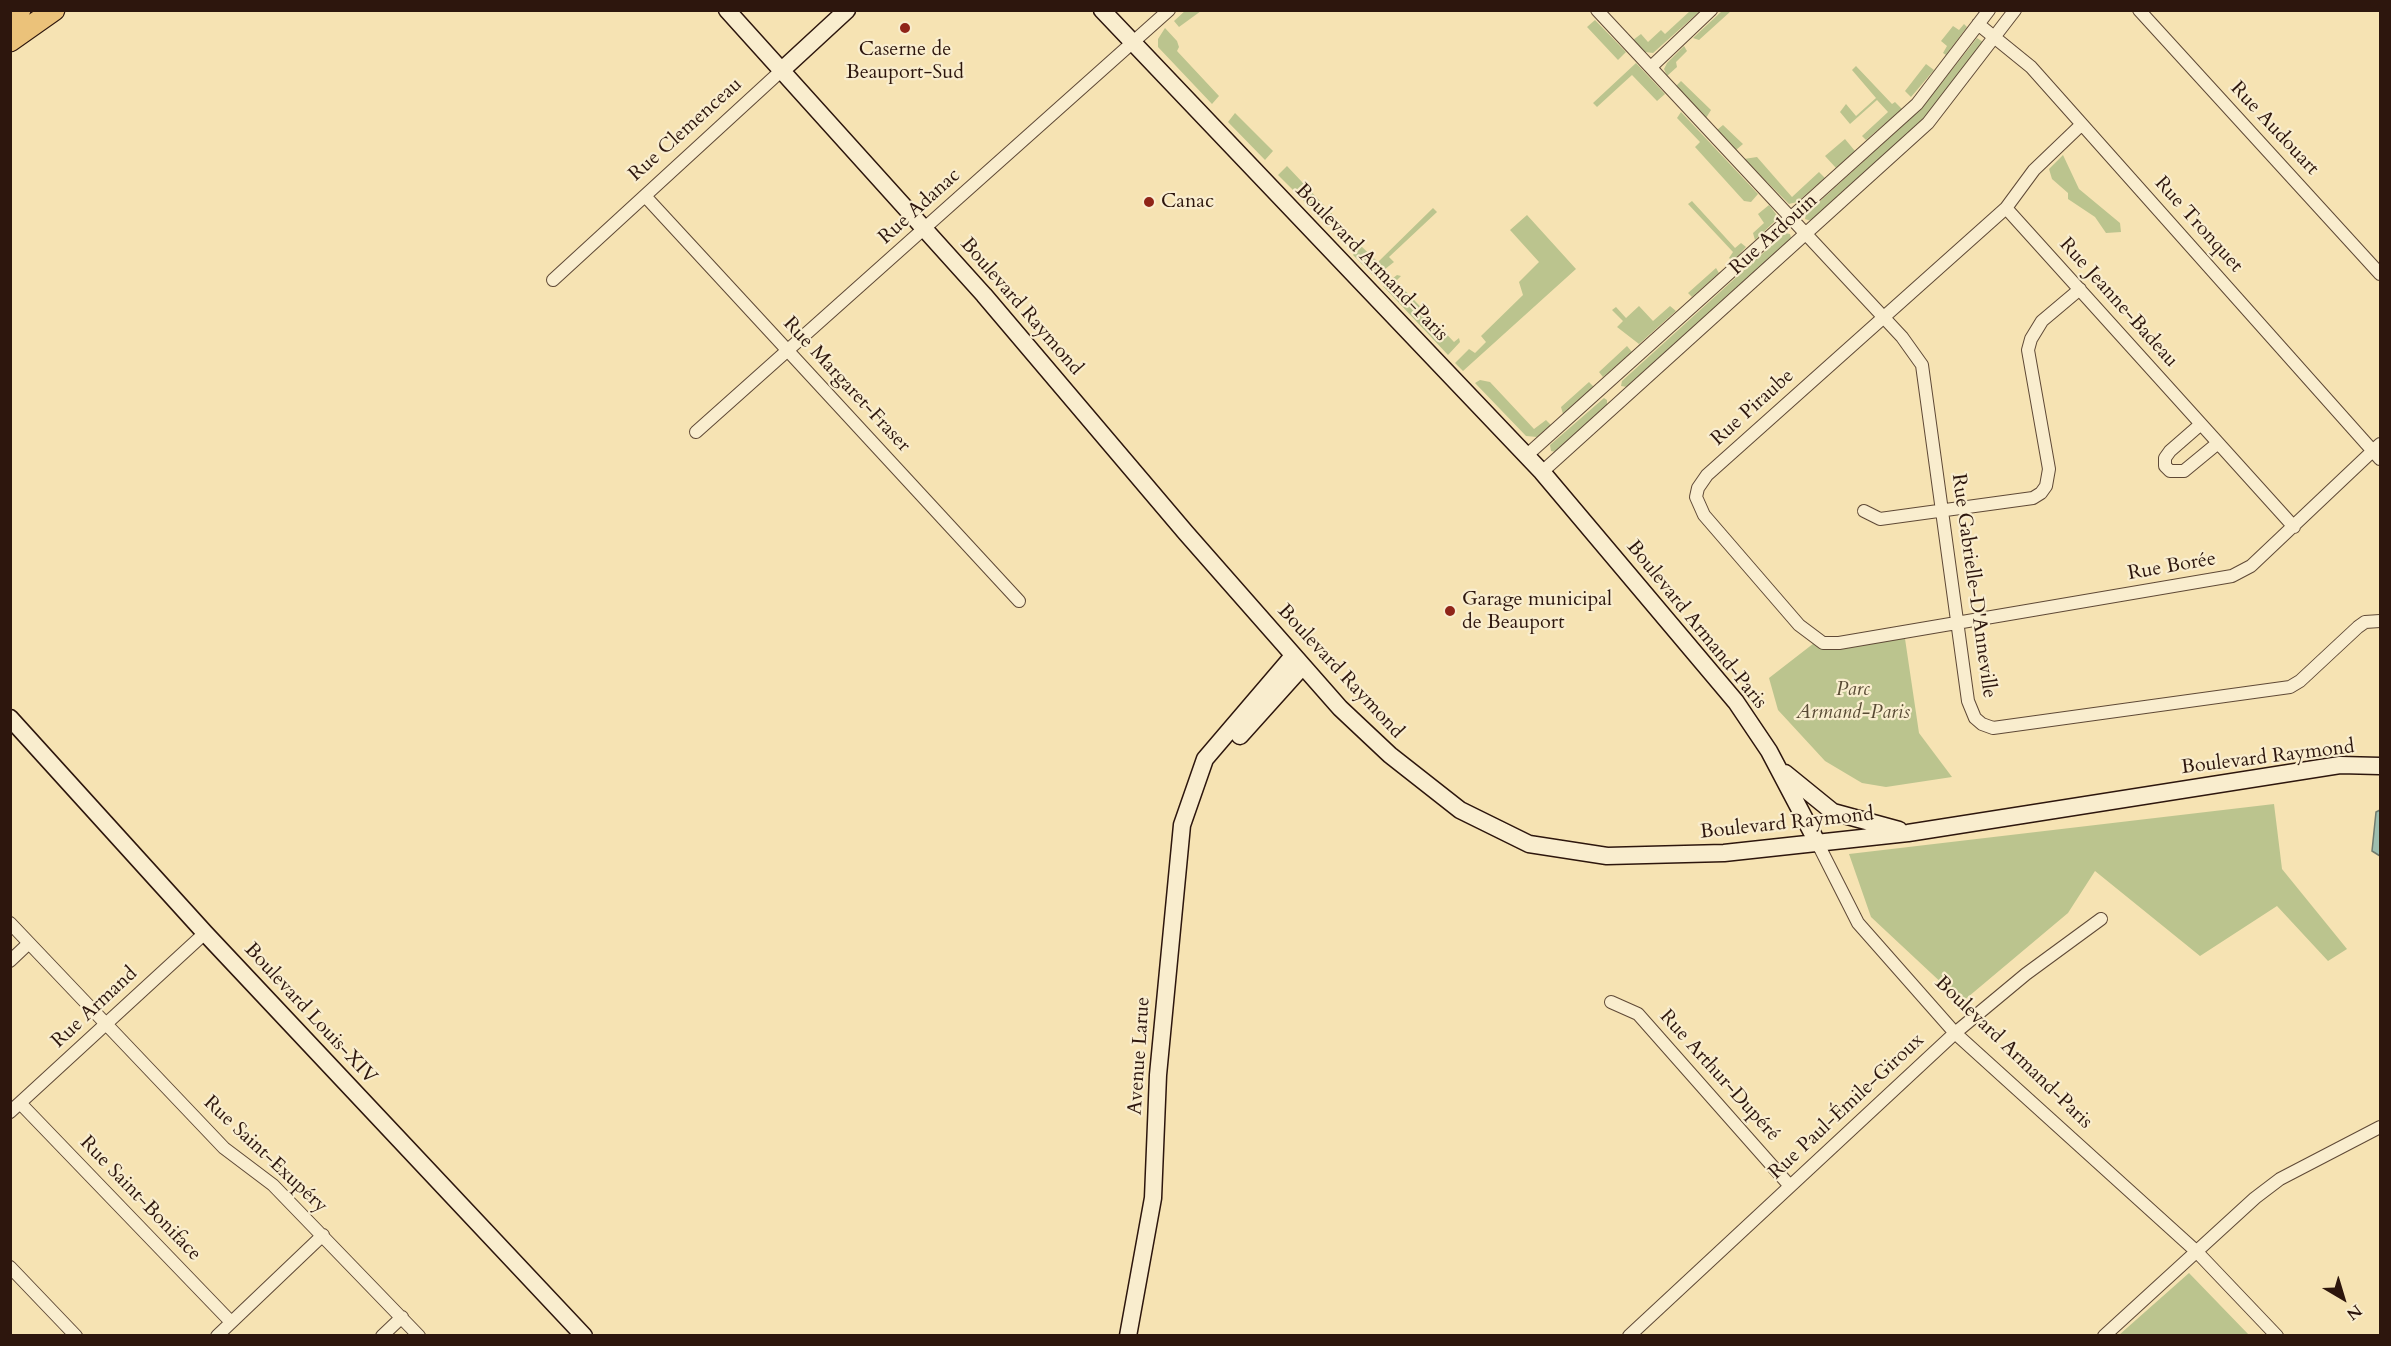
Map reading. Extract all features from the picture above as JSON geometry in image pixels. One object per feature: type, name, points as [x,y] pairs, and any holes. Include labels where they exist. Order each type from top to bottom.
[{"type":"highway","points":[[10,17],[20,10]]},
{"type":"highway","points":[[10,41],[54,10]]},
{"type":"street","name":"Boulevard Raymond","points":[[727,10],[925,228],[1298,661],[1390,755],[1460,810],[1529,844],[1606,856],[1724,853],[1908,832],[2340,765],[2380,766]]},
{"type":"street","name":"Rue Clemenceau","points":[[553,280],[847,10]]},
{"type":"street","name":"Boulevard Armand-Paris","points":[[1102,10],[1542,472],[1718,679],[1777,766],[1858,923],[1955,1033],[2197,1252],[2277,1335]]},
{"type":"street","name":"Rue Adanac","points":[[696,432],[1169,10]]},
{"type":"street","name":"Rue Gabrielle-D'Anneville","points":[[1597,10],[1884,317],[1922,365],[1971,711],[1982,724],[1993,728],[2290,687],[2358,627],[2374,620],[2380,621]]},
{"type":"street","points":[[1651,67],[1711,10]]},
{"type":"street","name":"Rue Ardouin","points":[[1526,456],[1917,104],[1989,10]]},
{"type":"street","name":"Rue Ardouin","points":[[1542,472],[1928,123],[2015,10]]},
{"type":"street","name":"Rue Audouart","points":[[2139,10],[2380,274]]},
{"type":"street","name":"Rue Tronquet","points":[[1978,24],[2031,67],[2378,452]]},
{"type":"street","name":"Rue Piraube","points":[[1957,623],[1839,643],[1823,643],[1791,616],[1704,515],[1696,497],[1698,488],[1707,475],[2006,208],[2034,170],[2081,125]]},
{"type":"street","name":"Rue Margaret-Fraser","points":[[645,196],[1018,601]]},
{"type":"street","name":"Rue Jeanne-Badeau","points":[[2006,208],[2294,526]]},
{"type":"street","points":[[1864,511],[1880,519],[1942,511],[2032,498],[2046,486],[2049,469],[2028,350],[2031,339],[2042,321],[2080,289]]},
{"type":"street","points":[[2201,424],[2164,458],[2165,466],[2170,471],[2184,471],[2218,443]]},
{"type":"street","name":"Rue Borée","points":[[1957,623],[2232,576],[2251,566],[2378,452]]},
{"type":"street","name":"Avenue Larue","points":[[1128,1335],[1152,1198],[1158,1075],[1182,825],[1200,781],[1205,759],[1298,661]]},
{"type":"street","name":"Boulevard Louis-XIV","points":[[10,718],[205,933],[584,1335]]},
{"type":"street","points":[[1777,766],[1833,812],[1908,832]]},
{"type":"street","name":"Rue Paul-Émile-Giroux","points":[[1629,1335],[1955,1033],[2026,974],[2101,919]]},
{"type":"street","name":"Rue Saint-Exupéry","points":[[10,923],[224,1148],[273,1185],[419,1335]]},
{"type":"street","name":"Rue Armand","points":[[15,1108],[205,933]]},
{"type":"street","points":[[10,962],[29,943]]},
{"type":"street","name":"Rue Arthur-Dupéré","points":[[1611,1002],[1638,1014],[1790,1186]]},
{"type":"street","name":"Rue Saint-Boniface","points":[[15,1108],[231,1322]]},
{"type":"street","points":[[2104,1335],[2254,1198],[2280,1179],[2380,1127]]},
{"type":"street","points":[[217,1335],[323,1235]]},
{"type":"street","points":[[10,1267],[76,1335]]},
{"type":"street","points":[[382,1335],[402,1317]]},
{"type":"green space","points":[[1186,10],[1201,11],[1179,27],[1174,21]]},
{"type":"green space","points":[[1690,11],[1700,11],[1653,53],[1645,52],[1633,40],[1641,34],[1648,42],[1661,30],[1665,34]]},
{"type":"green space","points":[[1722,11],[1731,11],[1699,40],[1693,38]]},
{"type":"green space","points":[[1595,20],[1626,52],[1618,60],[1587,27]]},
{"type":"green space","points":[[1964,24],[1967,27],[1946,55],[1943,53],[1947,46],[1941,41],[1953,26],[1959,30]]},
{"type":"green space","points":[[1165,28],[1177,41],[1179,47],[1177,51],[1219,96],[1212,104],[1158,47],[1158,39]]},
{"type":"green space","points":[[1977,38],[1983,42],[1925,118],[1811,221],[1805,219],[1806,214],[1921,109]]},
{"type":"green space","points":[[1684,46],[1687,51],[1676,62],[1677,67],[1667,76],[1664,69],[1667,63]]},
{"type":"green space","points":[[1636,63],[1665,94],[1657,101],[1632,75],[1597,107],[1593,103]]},
{"type":"green space","points":[[1926,64],[1934,70],[1911,97],[1905,91]]},
{"type":"green space","points":[[1856,66],[1892,104],[1895,102],[1902,109],[1866,140],[1862,136],[1888,112],[1877,100],[1850,124],[1840,112],[1846,104],[1856,116],[1876,98],[1852,70]]},
{"type":"green space","points":[[1681,81],[1711,110],[1706,118],[1676,86]]},
{"type":"green space","points":[[1681,112],[1758,194],[1751,202],[1744,201],[1695,147],[1700,142],[1677,118]]},
{"type":"green space","points":[[1235,113],[1273,151],[1265,160],[1228,122]]},
{"type":"green space","points":[[1723,125],[1743,144],[1736,150],[1717,130]]},
{"type":"green space","points":[[1845,139],[1855,151],[1836,168],[1825,156]]},
{"type":"green space","points":[[2063,155],[2079,189],[2120,223],[2121,232],[2106,233],[2095,217],[2068,199],[2068,193],[2052,179],[2049,169]]},
{"type":"green space","points":[[1757,157],[1792,197],[1819,172],[1825,178],[1797,202],[1789,204],[1744,159]]},
{"type":"green space","points":[[1287,166],[1335,217],[1327,224],[1278,175]]},
{"type":"green space","points":[[1692,201],[1735,248],[1741,243],[1746,247],[1733,261],[1729,258],[1733,252],[1688,204]]},
{"type":"green space","points":[[1769,205],[1776,214],[1775,221],[1755,240],[1753,233],[1764,223],[1758,214]]},
{"type":"green space","points":[[1433,208],[1437,212],[1389,257],[1394,262],[1375,277],[1353,255],[1361,246],[1378,262]]},
{"type":"green space","points":[[1527,215],[1576,269],[1463,371],[1455,363],[1469,349],[1475,353],[1486,342],[1481,336],[1523,295],[1519,282],[1539,262],[1510,230]]},
{"type":"green space","points":[[1785,233],[1790,234],[1791,238],[1627,387],[1621,386],[1622,381]]},
{"type":"green space","points":[[1716,268],[1719,273],[1692,297],[1688,293]]},
{"type":"green space","points":[[1397,275],[1401,276],[1396,281],[1454,342],[1459,338],[1460,342],[1448,355],[1383,286]]},
{"type":"green space","points":[[1639,306],[1653,321],[1670,306],[1676,311],[1639,344],[1617,327],[1623,321],[1612,310],[1616,307],[1626,318]]},
{"type":"green space","points":[[1627,346],[1632,352],[1603,377],[1599,372]]},
{"type":"green space","points":[[1480,380],[1490,382],[1534,429],[1546,420],[1551,425],[1537,437],[1526,436],[1475,383]]},
{"type":"green space","points":[[1589,382],[1594,387],[1563,414],[1561,407]]},
{"type":"green space","points":[[1604,398],[1607,400],[1607,406],[1556,452],[1551,451],[1550,445]]},
{"type":"green space","name":"Parc Armand-Paris","points":[[1904,632],[1919,733],[1952,777],[1886,787],[1862,783],[1825,761],[1778,710],[1769,678],[1818,640]]},
{"type":"green space","points":[[2274,804],[2282,869],[2347,949],[2328,961],[2277,906],[2200,956],[2095,871],[2068,913],[1962,1002],[1871,917],[1849,854]]},
{"type":"green space","points":[[2189,1273],[2249,1335],[2119,1335]]},
{"type":"shaded area","points":[[2380,810],[2380,856],[2372,851],[2376,812]]},
{"type":"place","name":"Caserne de Beauport-Sud","points":[[905,28]]},
{"type":"place","name":"Canac","points":[[1149,202]]},
{"type":"place","name":"Garage municipal de Beauport","points":[[1450,611]]}]
